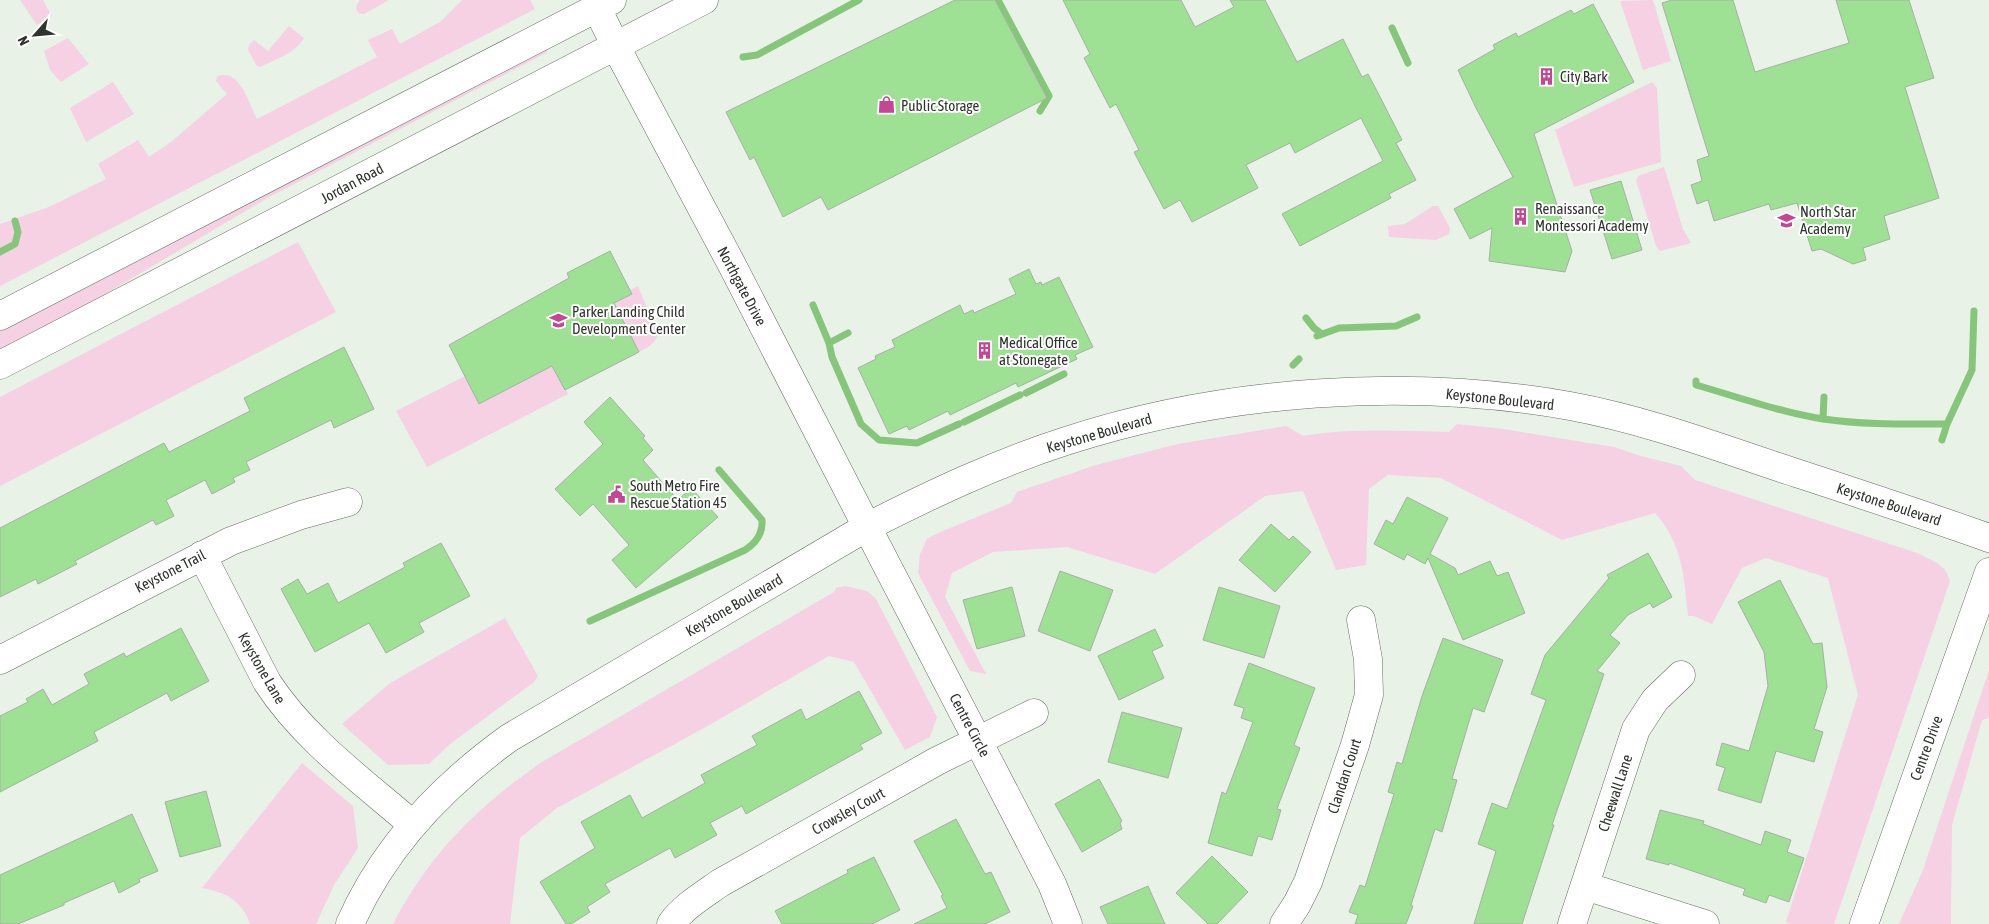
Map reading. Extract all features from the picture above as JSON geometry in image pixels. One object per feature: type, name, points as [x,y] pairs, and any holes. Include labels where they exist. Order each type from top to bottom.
[{"type":"street","name":"Jordan Road","points":[[0,366],[704,0]]},
{"type":"street","name":"Northgate Drive","points":[[598,2],[615,45],[732,265],[867,527]]},
{"type":"street","points":[[0,316],[598,2]]},
{"type":"street","name":"Keystone Boulevard","points":[[350,924],[378,870],[412,824],[461,775],[509,738],[867,527],[958,482],[1010,461],[1065,441],[1127,424],[1243,401],[1322,393],[1403,392],[1535,401],[1570,406],[1668,430],[1989,538]]},
{"type":"street","name":"Keystone Trail","points":[[0,660],[231,541],[274,525],[348,502]]},
{"type":"street","name":"Centre Circle","points":[[867,527],[1052,884],[1068,924]]},
{"type":"street","name":"Keystone Lane","points":[[202,555],[267,682],[277,697],[311,736],[412,824]]},
{"type":"street","name":"Centre Drive","points":[[1864,924],[1989,572]]},
{"type":"street","name":"Clandan Court","points":[[1284,924],[1308,882],[1355,745],[1369,695],[1368,659],[1360,620]]},
{"type":"street","name":"Cheewall Lane","points":[[1572,924],[1636,729],[1655,700],[1681,674]]},
{"type":"street","name":"Crowsley Court","points":[[671,924],[675,918],[720,883],[977,740],[1034,713]]},
{"type":"street","points":[[1585,886],[1705,924]]},
{"type":"shaded area","points":[[20,0],[43,0],[52,16],[37,25]]},
{"type":"shaded area","points":[[360,0],[389,0],[364,14],[360,14],[356,7]]},
{"type":"shaded area","points":[[462,0],[530,0],[535,9],[0,286],[0,224],[49,207],[106,179],[98,164],[138,140],[149,157],[171,142],[227,94],[216,81],[217,77],[225,75],[237,82],[247,96],[257,119],[377,57],[368,40],[392,29],[400,44],[440,22]]},
{"type":"shaded area","points":[[1653,0],[1671,61],[1643,70],[1620,1]]},
{"type":"shaded area","points":[[289,26],[304,38],[301,43],[285,55],[260,67],[257,66],[248,50],[249,45],[254,40],[268,51]]},
{"type":"shaded area","points":[[68,38],[89,64],[61,82],[50,70],[44,51]]},
{"type":"shaded area","points":[[546,49],[547,52],[544,54],[271,196],[90,303],[0,350],[0,331]]},
{"type":"shaded area","points":[[113,82],[134,114],[86,142],[70,108]]},
{"type":"shaded area","points":[[1652,82],[1657,88],[1661,162],[1574,187],[1555,130]]},
{"type":"shaded area","points":[[1664,167],[1683,229],[1691,243],[1660,251],[1656,246],[1636,180],[1638,176]]},
{"type":"shaded area","points":[[1433,206],[1438,206],[1450,228],[1449,234],[1436,240],[1389,237],[1388,226],[1405,224]]},
{"type":"shaded area","points":[[298,242],[336,312],[0,486],[0,397]]},
{"type":"shaded area","points":[[638,286],[658,335],[652,344],[639,352],[614,303],[632,294],[630,290]]},
{"type":"shaded area","points":[[552,366],[568,394],[427,467],[396,411],[465,376],[480,404]]},
{"type":"shaded area","points":[[1457,424],[1503,429],[1614,447],[1681,466],[1695,480],[1920,554],[1945,570],[1950,581],[1834,924],[1791,924],[1786,922],[1858,695],[1828,578],[1766,558],[1742,568],[1712,624],[1694,616],[1688,616],[1683,574],[1677,549],[1655,513],[1562,540],[1441,478],[1388,475],[1369,489],[1366,565],[1336,570],[1303,491],[1265,496],[1155,574],[1067,547],[993,552],[952,573],[945,597],[986,674],[970,671],[918,573],[920,554],[927,539],[1011,503],[1017,492],[1096,465],[1178,444],[1286,426],[1303,436],[1357,431],[1449,432]]},
{"type":"shaded area","points":[[845,586],[867,591],[876,599],[937,717],[930,737],[905,750],[854,662],[829,656],[704,728],[557,808],[520,838],[510,924],[393,924],[408,898],[439,853],[476,814],[518,779],[542,762],[834,592],[836,588]]},
{"type":"shaded area","points":[[505,618],[538,676],[534,682],[450,744],[429,764],[388,765],[342,724],[390,683]]},
{"type":"shaded area","points":[[1989,670],[1989,718],[1982,720],[1952,825],[1951,924],[1899,924],[1923,870]]},
{"type":"shaded area","points":[[302,763],[353,806],[358,848],[334,885],[316,924],[250,924],[243,909],[232,899],[218,892],[202,888]]},
{"type":"building","name":"Public Storage","points":[[955,0],[995,0],[1047,98],[828,210],[821,197],[783,217],[754,157],[750,160],[726,112]]},
{"type":"building","points":[[1063,0],[1181,0],[1195,27],[1234,7],[1230,0],[1265,0],[1297,62],[1343,39],[1362,77],[1368,74],[1377,91],[1402,140],[1396,143],[1416,180],[1389,194],[1391,198],[1300,246],[1282,214],[1383,161],[1361,118],[1295,153],[1290,143],[1246,165],[1258,188],[1192,222],[1180,200],[1164,209],[1134,152],[1139,150],[1116,104],[1110,108],[1084,58],[1090,54]]},
{"type":"building","points":[[1672,0],[1733,0],[1755,72],[1849,43],[1836,0],[1909,0],[1934,78],[1905,87],[1939,198],[1884,216],[1890,239],[1863,248],[1866,260],[1853,264],[1821,249],[1812,251],[1797,203],[1771,210],[1769,204],[1714,221],[1708,200],[1697,204],[1691,185],[1702,181],[1697,160],[1709,156],[1662,3]]},
{"type":"building","name":"City Bark","points":[[1593,4],[1634,82],[1534,134],[1572,251],[1565,272],[1489,261],[1492,228],[1470,239],[1454,209],[1513,177],[1458,70],[1495,49],[1493,45],[1516,33],[1518,37],[1571,10],[1574,14]]},
{"type":"building","points":[[1621,181],[1642,250],[1612,259],[1590,190]]},
{"type":"building","name":"Parker Landing Child Development Center","points":[[610,251],[632,294],[614,303],[639,352],[565,390],[552,366],[479,404],[449,345],[569,278],[567,273]]},
{"type":"building","name":"Medical Office at Stonegate","points":[[1029,269],[1036,284],[1041,282],[1042,285],[1059,277],[1093,347],[1075,355],[1077,359],[1018,387],[1016,383],[950,415],[948,411],[909,430],[907,426],[889,434],[858,368],[876,359],[875,356],[895,347],[892,340],[960,305],[964,314],[973,310],[974,313],[1016,294],[1009,279]]},
{"type":"building","points":[[344,347],[374,409],[334,428],[331,420],[246,462],[250,470],[233,478],[235,482],[212,494],[205,480],[166,500],[174,516],[156,525],[153,520],[75,561],[77,564],[38,584],[36,579],[0,597],[0,528],[164,443],[169,452],[250,411],[244,398]]},
{"type":"building","name":"South Metro Fire Rescue Station 45","points":[[610,397],[645,436],[643,438],[653,450],[643,460],[678,500],[691,488],[718,517],[636,588],[612,560],[629,545],[593,504],[580,516],[555,489],[603,444],[584,422]]},
{"type":"building","points":[[1407,497],[1448,518],[1430,554],[1455,568],[1458,575],[1490,561],[1497,576],[1508,572],[1525,613],[1463,640],[1428,558],[1425,564],[1407,554],[1404,560],[1374,544],[1386,520],[1393,524]]},
{"type":"building","points":[[1271,524],[1289,540],[1293,536],[1311,552],[1275,592],[1239,560]]},
{"type":"building","points":[[441,543],[470,596],[419,623],[424,632],[386,653],[369,623],[315,652],[281,589],[298,579],[307,594],[328,583],[338,603],[405,567],[403,563]]},
{"type":"building","points":[[1648,553],[1672,597],[1653,608],[1650,603],[1628,615],[1610,635],[1620,643],[1597,671],[1604,674],[1552,825],[1554,825],[1522,924],[1474,924],[1496,851],[1478,844],[1492,803],[1507,809],[1546,700],[1531,694],[1545,655],[1609,578],[1607,575]]},
{"type":"building","points":[[1060,571],[1113,590],[1090,651],[1038,631]]},
{"type":"building","points":[[1780,580],[1813,644],[1822,643],[1827,687],[1814,729],[1823,732],[1814,762],[1776,751],[1761,803],[1718,790],[1725,768],[1716,765],[1722,743],[1749,751],[1768,686],[1764,652],[1738,602]]},
{"type":"building","points":[[1012,587],[1025,636],[977,649],[963,600]]},
{"type":"building","points":[[1219,587],[1280,606],[1264,658],[1203,640]]},
{"type":"building","points":[[181,628],[209,681],[171,701],[167,693],[94,732],[98,741],[0,792],[0,716],[28,702],[26,699],[43,689],[52,705],[89,684],[84,674],[124,653],[126,657]]},
{"type":"building","points":[[1155,629],[1163,646],[1152,651],[1164,678],[1119,700],[1098,656]]},
{"type":"building","points":[[1443,638],[1503,660],[1484,712],[1473,708],[1452,779],[1457,780],[1442,832],[1435,829],[1406,924],[1355,924],[1358,915],[1349,912],[1360,885],[1365,887],[1394,794],[1388,792],[1397,762],[1402,764],[1422,696]]},
{"type":"building","points":[[1249,663],[1315,688],[1294,745],[1300,748],[1277,809],[1281,810],[1272,840],[1258,836],[1252,856],[1208,843],[1222,792],[1226,794],[1253,722],[1241,718],[1244,708],[1234,705]]},
{"type":"building","points":[[859,691],[882,733],[860,745],[863,749],[746,814],[742,806],[710,823],[717,835],[675,858],[670,848],[605,884],[610,892],[587,907],[590,912],[571,924],[566,924],[540,882],[595,848],[581,822],[630,795],[642,818],[705,783],[701,775],[757,745],[752,736],[801,709],[806,720]]},
{"type":"building","points":[[1122,712],[1182,728],[1168,778],[1108,762]]},
{"type":"building","points":[[1099,779],[1122,821],[1120,823],[1122,829],[1082,852],[1055,804]]},
{"type":"building","points":[[206,791],[221,846],[180,857],[165,802]]},
{"type":"building","points":[[1660,810],[1704,821],[1703,824],[1761,845],[1765,831],[1791,840],[1787,852],[1804,858],[1789,902],[1769,895],[1766,903],[1743,895],[1745,889],[1669,863],[1669,865],[1646,859]]},
{"type":"building","points":[[132,814],[158,871],[139,879],[140,882],[119,893],[114,881],[18,924],[0,924],[0,875]]},
{"type":"building","points":[[956,819],[985,874],[991,872],[1010,912],[985,924],[914,924],[947,908],[941,896],[943,895],[914,841]]},
{"type":"building","points":[[1212,856],[1248,892],[1217,924],[1208,924],[1176,893]]},
{"type":"building","points":[[874,857],[900,910],[872,924],[782,924],[775,911],[848,873],[847,870]]},
{"type":"building","points":[[1148,886],[1165,924],[1108,924],[1100,907]]},
{"type":"waterway","points":[[743,57],[757,55],[859,0]]},
{"type":"waterway","points":[[998,0],[1049,96],[1040,111]]},
{"type":"waterway","points":[[1392,28],[1408,63]]},
{"type":"waterway","points":[[0,252],[15,244],[18,232],[15,221]]},
{"type":"waterway","points":[[813,305],[829,343],[832,357],[861,424],[879,440],[917,443],[959,424]]},
{"type":"waterway","points":[[1942,440],[1947,424],[1972,370],[1974,311]]},
{"type":"waterway","points":[[1317,336],[1339,328],[1396,326],[1417,317]]},
{"type":"waterway","points":[[1306,318],[1322,334]]},
{"type":"waterway","points":[[829,343],[848,333]]},
{"type":"waterway","points":[[1293,365],[1299,359]]},
{"type":"waterway","points":[[1026,393],[1064,374]]},
{"type":"waterway","points":[[1696,381],[1696,385],[1791,412],[1823,419],[1869,423],[1947,424]]},
{"type":"waterway","points":[[964,422],[1020,395]]},
{"type":"waterway","points":[[1823,419],[1824,397]]},
{"type":"waterway","points":[[590,621],[745,550],[755,541],[760,534],[762,520],[719,470]]},
{"type":"place","name":"City Bark","points":[[1546,76]]},
{"type":"place","name":"Public Storage","points":[[887,105]]},
{"type":"place","name":"Renaissance Montessori Academy","points":[[1521,217]]},
{"type":"place","name":"North Star Academy","points":[[1786,220]]},
{"type":"place","name":"Parker Landing Child Development Center","points":[[558,320]]},
{"type":"place","name":"Medical Office at Stonegate","points":[[985,351]]},
{"type":"place","name":"South Metro Fire Rescue Station 45","points":[[616,494]]}]
